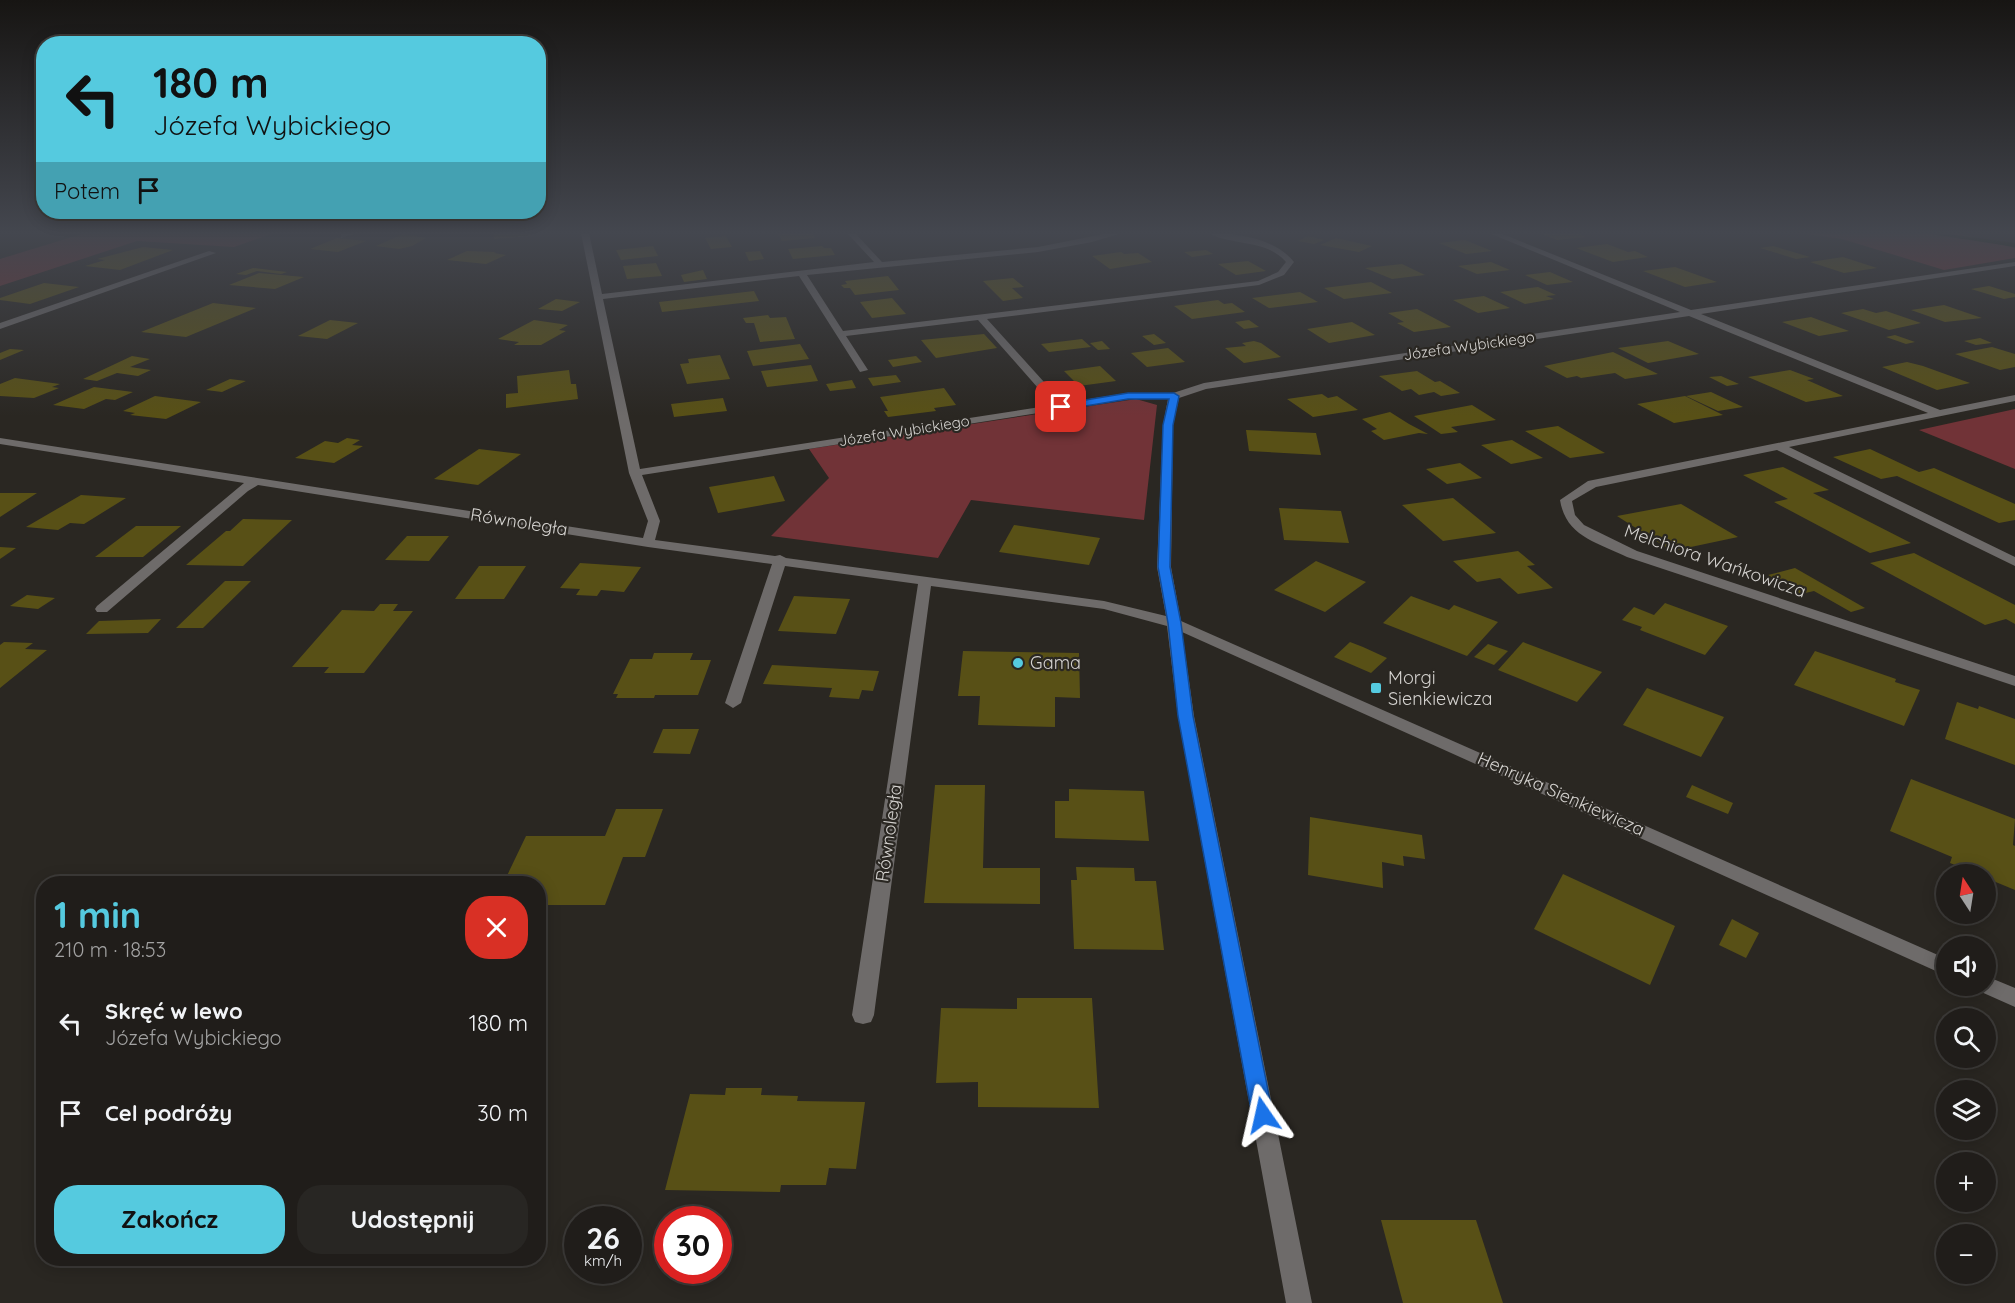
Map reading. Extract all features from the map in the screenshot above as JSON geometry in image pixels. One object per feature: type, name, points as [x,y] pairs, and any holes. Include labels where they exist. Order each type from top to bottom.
[{"type":"street","points":[[0,326],[93,294]]},
{"type":"street","points":[[598,294],[635,473],[654,521],[648,543]]},
{"type":"street","points":[[599,297],[627,294]]},
{"type":"street","points":[[816,294],[863,370]]},
{"type":"street","points":[[841,334],[1170,294]]},
{"type":"street","points":[[1645,294],[1938,413]]},
{"type":"street","name":"Józefa Wybickiego","points":[[635,473],[1128,396],[1174,396],[1204,386],[1819,294]]},
{"type":"street","points":[[980,317],[1061,407]]},
{"type":"street","points":[[1174,396],[1168,425],[1164,567],[1186,716],[1299,1303]]},
{"type":"street","name":"Melchiora Wańkowicza","points":[[2015,398],[1592,484],[1566,500],[1569,516],[1579,528],[1632,554],[2015,681]]},
{"type":"street","name":"Równoległa","points":[[0,441],[648,543],[780,559],[1104,605],[1174,623]]},
{"type":"street","points":[[1780,447],[2015,562]]},
{"type":"street","points":[[102,609],[244,488],[259,480]]},
{"type":"street","points":[[733,703],[780,559]]},
{"type":"street","name":"Równoległa","points":[[863,1015],[925,580]]},
{"type":"street","name":"Henryka Sienkiewicza","points":[[1174,623],[1936,963]]},
{"type":"street","points":[[1996,989],[2015,998]]},
{"type":"shaded area","points":[[1136,399],[1157,405],[1144,520],[971,500],[938,558],[771,536],[829,478],[809,449]]},
{"type":"shaded area","points":[[2015,409],[2015,469],[1919,430]]},
{"type":"building","points":[[12,294],[59,294],[30,304],[0,300]]},
{"type":"building","points":[[730,294],[755,294],[759,301],[662,312],[659,302]]},
{"type":"building","points":[[996,294],[1018,294],[1023,298],[1003,301]]},
{"type":"building","points":[[1303,294],[1318,302],[1269,308],[1252,298]]},
{"type":"building","points":[[1335,294],[1386,294],[1344,299]]},
{"type":"building","points":[[1504,294],[1556,295],[1546,296],[1554,299],[1525,304]]},
{"type":"building","points":[[1987,294],[2015,294],[2015,297],[2004,299]]},
{"type":"building","points":[[1484,296],[1510,308],[1478,313],[1453,300]]},
{"type":"building","points":[[892,298],[906,314],[872,318],[860,302]]},
{"type":"building","points":[[556,299],[580,302],[562,311],[538,309]]},
{"type":"building","points":[[1218,300],[1224,304],[1232,303],[1245,312],[1192,319],[1174,306]]},
{"type":"building","points":[[213,303],[256,308],[186,337],[141,332]]},
{"type":"building","points":[[1944,305],[1982,318],[1945,322],[1911,310]]},
{"type":"building","points":[[1417,309],[1451,327],[1414,332],[1397,323],[1404,322],[1388,313]]},
{"type":"building","points":[[1863,309],[1876,313],[1886,311],[1921,323],[1889,330],[1841,313]]},
{"type":"building","points":[[768,315],[770,318],[786,317],[795,339],[760,342],[754,323],[746,323],[743,318]]},
{"type":"building","points":[[1811,317],[1849,331],[1819,336],[1782,322]]},
{"type":"building","points":[[330,320],[358,323],[327,339],[298,336]]},
{"type":"building","points":[[534,320],[568,325],[559,330],[566,331],[541,345],[514,345],[519,342],[498,339]]},
{"type":"building","points":[[1249,320],[1259,327],[1244,329],[1235,322]]},
{"type":"building","points":[[1352,322],[1375,335],[1329,343],[1307,329]]},
{"type":"building","points":[[984,334],[997,348],[936,358],[921,340]]},
{"type":"building","points":[[1154,334],[1166,343],[1154,345],[1142,336]]},
{"type":"building","points":[[1895,335],[1915,342],[1906,344],[1886,337]]},
{"type":"building","points":[[1980,338],[1992,343],[1976,345],[1964,341]]},
{"type":"building","points":[[1082,339],[1091,347],[1049,352],[1041,344]]},
{"type":"building","points":[[1102,341],[1110,349],[1098,350],[1090,343]]},
{"type":"building","points":[[1254,341],[1261,343],[1281,357],[1244,363],[1225,348],[1246,346],[1242,343]]},
{"type":"building","points":[[1668,341],[1699,354],[1648,363],[1618,348]]},
{"type":"building","points":[[800,344],[809,359],[753,366],[747,351]]},
{"type":"building","points":[[1992,347],[2015,354],[2015,367],[2000,370],[1955,354]]},
{"type":"building","points":[[1168,348],[1185,362],[1147,367],[1131,353]]},
{"type":"building","points":[[10,349],[24,350],[0,360],[0,353]]},
{"type":"building","points":[[1613,352],[1658,374],[1625,379],[1615,373],[1567,378],[1544,366]]},
{"type":"building","points":[[720,355],[730,379],[687,384],[680,364],[689,363],[688,359]]},
{"type":"building","points":[[132,356],[150,359],[130,367],[151,370],[138,376],[117,373],[97,381],[83,379]]},
{"type":"building","points":[[916,356],[922,362],[893,367],[888,360]]},
{"type":"building","points":[[1907,362],[1970,383],[1937,390],[1882,367]]},
{"type":"building","points":[[811,365],[818,381],[767,387],[761,371]]},
{"type":"building","points":[[1100,366],[1116,381],[1079,386],[1064,371]]},
{"type":"building","points":[[569,370],[571,384],[576,384],[578,399],[506,408],[506,394],[518,393],[517,376]]},
{"type":"building","points":[[1790,370],[1814,379],[1807,380],[1843,396],[1806,402],[1748,377]]},
{"type":"building","points":[[1417,371],[1460,393],[1441,396],[1434,392],[1419,395],[1411,389],[1402,391],[1379,376]]},
{"type":"building","points":[[896,375],[901,382],[873,386],[868,378]]},
{"type":"building","points":[[1721,376],[1739,384],[1727,386],[1709,377]]},
{"type":"building","points":[[15,378],[60,384],[52,387],[59,388],[34,398],[0,396],[0,384]]},
{"type":"building","points":[[230,379],[246,381],[222,392],[206,390]]},
{"type":"building","points":[[852,380],[856,388],[830,391],[826,384]]},
{"type":"building","points":[[94,387],[133,392],[115,400],[106,399],[84,409],[53,405]]},
{"type":"building","points":[[944,388],[956,405],[934,408],[936,411],[888,417],[884,411],[888,411],[880,397]]},
{"type":"building","points":[[1711,392],[1743,407],[1718,411],[1686,396]]},
{"type":"building","points":[[1322,394],[1328,398],[1337,396],[1358,410],[1313,417],[1287,399]]},
{"type":"building","points":[[155,396],[201,402],[166,419],[130,415],[135,413],[123,411]]},
{"type":"building","points":[[1685,396],[1723,415],[1674,423],[1637,404]]},
{"type":"building","points":[[723,398],[727,411],[674,417],[671,404]]},
{"type":"building","points":[[1472,405],[1496,420],[1451,427],[1458,432],[1441,434],[1414,416]]},
{"type":"building","points":[[1390,412],[1428,434],[1419,433],[1384,440],[1371,431],[1377,429],[1362,419]]},
{"type":"building","points":[[1558,426],[1605,453],[1570,458],[1525,431]]},
{"type":"building","points":[[1246,430],[1316,433],[1321,455],[1249,451]]},
{"type":"building","points":[[347,438],[360,440],[352,445],[363,446],[334,463],[295,458],[325,441],[338,443]]},
{"type":"building","points":[[1512,440],[1543,458],[1511,464],[1481,445]]},
{"type":"building","points":[[479,449],[521,454],[478,485],[434,479]]},
{"type":"building","points":[[1870,449],[1919,472],[1934,468],[2015,504],[2015,520],[1999,523],[1897,476],[1881,479],[1833,457]]},
{"type":"building","points":[[1460,463],[1482,478],[1447,484],[1426,469]]},
{"type":"building","points":[[1783,467],[1829,490],[1813,493],[1911,543],[1870,553],[1774,502],[1788,499],[1743,475]]},
{"type":"building","points":[[774,476],[785,501],[718,513],[709,487]]},
{"type":"building","points":[[0,493],[37,493],[0,517]]},
{"type":"building","points":[[81,495],[126,498],[84,524],[70,523],[58,530],[26,527]]},
{"type":"building","points":[[1453,498],[1496,533],[1443,541],[1402,505]]},
{"type":"building","points":[[1681,504],[1738,537],[1672,551],[1617,516]]},
{"type":"building","points":[[1279,508],[1341,511],[1349,543],[1284,540]]},
{"type":"building","points":[[243,519],[292,520],[243,566],[186,565],[226,531],[230,531]]},
{"type":"building","points":[[1014,525],[1100,538],[1089,565],[999,552]]},
{"type":"building","points":[[136,526],[181,526],[143,557],[95,557]]},
{"type":"building","points":[[407,536],[449,536],[429,561],[385,560]]},
{"type":"building","points":[[0,547],[16,548],[0,559]]},
{"type":"building","points":[[1518,551],[1535,565],[1527,566],[1553,588],[1518,594],[1500,578],[1477,582],[1453,561]]},
{"type":"building","points":[[1914,553],[2015,605],[2015,624],[2006,619],[1985,625],[1870,563]]},
{"type":"building","points":[[1316,561],[1366,582],[1325,612],[1274,590]]},
{"type":"building","points":[[580,563],[641,567],[624,592],[601,590],[597,596],[576,595],[580,589],[560,588]]},
{"type":"building","points":[[479,566],[526,566],[504,599],[455,599]]},
{"type":"building","points":[[1795,568],[1865,608],[1851,612],[1814,591],[1801,594],[1768,575]]},
{"type":"building","points":[[225,581],[251,581],[203,628],[176,628]]},
{"type":"building","points":[[27,595],[55,598],[38,609],[10,606]]},
{"type":"building","points":[[794,596],[850,599],[836,634],[778,631]]},
{"type":"building","points":[[1411,596],[1449,610],[1454,605],[1498,622],[1467,656],[1383,623]]},
{"type":"building","points":[[1665,603],[1728,626],[1705,655],[1640,630],[1642,627],[1622,620],[1634,607],[1654,615]]},
{"type":"building","points":[[380,604],[398,604],[393,611],[413,611],[364,673],[324,673],[329,667],[292,667],[342,610],[374,611]]},
{"type":"building","points":[[161,619],[148,633],[86,634],[99,621]]},
{"type":"building","points":[[4,642],[33,643],[25,649],[47,650],[0,688],[0,645]]},
{"type":"building","points":[[1350,642],[1387,658],[1371,673],[1334,657]]},
{"type":"building","points":[[1523,642],[1602,672],[1577,702],[1498,670]]},
{"type":"building","points":[[1488,644],[1508,651],[1494,665],[1474,657]]},
{"type":"building","points":[[963,651],[1079,653],[1080,698],[1055,697],[1055,727],[978,725],[980,696],[958,696]]},
{"type":"building","points":[[1815,651],[1896,679],[1895,682],[1920,690],[1904,726],[1794,685]]},
{"type":"building","points":[[654,653],[693,653],[690,660],[711,660],[698,695],[616,698],[618,694],[613,694],[630,659],[652,659]]},
{"type":"building","points":[[772,665],[879,671],[873,691],[862,690],[859,699],[829,697],[832,688],[763,684]]},
{"type":"building","points":[[1647,688],[1724,717],[1701,757],[1623,725]]},
{"type":"building","points":[[1957,702],[1978,709],[1979,706],[2015,719],[2015,765],[1945,739]]},
{"type":"building","points":[[663,729],[699,729],[690,754],[653,753]]},
{"type":"building","points":[[1911,779],[2015,819],[2013,845],[2015,846],[2015,890],[1996,882],[1996,864],[1953,864],[1950,863],[1952,857],[1890,831]]},
{"type":"building","points":[[935,785],[985,785],[983,868],[1040,868],[1040,904],[924,903]]},
{"type":"building","points":[[1692,785],[1733,803],[1728,814],[1686,797]]},
{"type":"building","points":[[1069,789],[1144,791],[1149,841],[1055,838],[1055,801],[1069,801]]},
{"type":"building","points":[[616,809],[663,809],[645,857],[623,857],[605,905],[546,905],[546,876],[507,876],[526,836],[605,836]]},
{"type":"building","points":[[1310,817],[1422,835],[1425,859],[1403,856],[1404,866],[1382,862],[1383,888],[1308,875]]},
{"type":"building","points":[[1076,867],[1134,868],[1135,881],[1156,881],[1164,950],[1074,949],[1071,880],[1077,880]]},
{"type":"building","points":[[1563,874],[1675,926],[1650,985],[1534,929]]},
{"type":"building","points":[[1732,919],[1759,933],[1746,958],[1719,945]]},
{"type":"building","points":[[1017,998],[1092,998],[1099,1108],[978,1107],[978,1082],[936,1083],[941,1008],[1017,1009]]},
{"type":"building","points":[[726,1088],[762,1088],[761,1095],[798,1096],[797,1101],[865,1102],[856,1169],[829,1168],[826,1185],[781,1185],[780,1192],[665,1190],[690,1094],[725,1095]]},
{"type":"building","points":[[1381,1220],[1476,1220],[1503,1303],[1403,1303]]},
{"type":"place","name":"Gama","points":[[1018,663]]},
{"type":"place","name":"Morgi Sienkiewicza","points":[[1376,688]]},
{"type":"route","points":[[1061,407],[1128,396],[1174,396],[1168,425],[1164,567],[1186,716],[1263,1115]]}]
